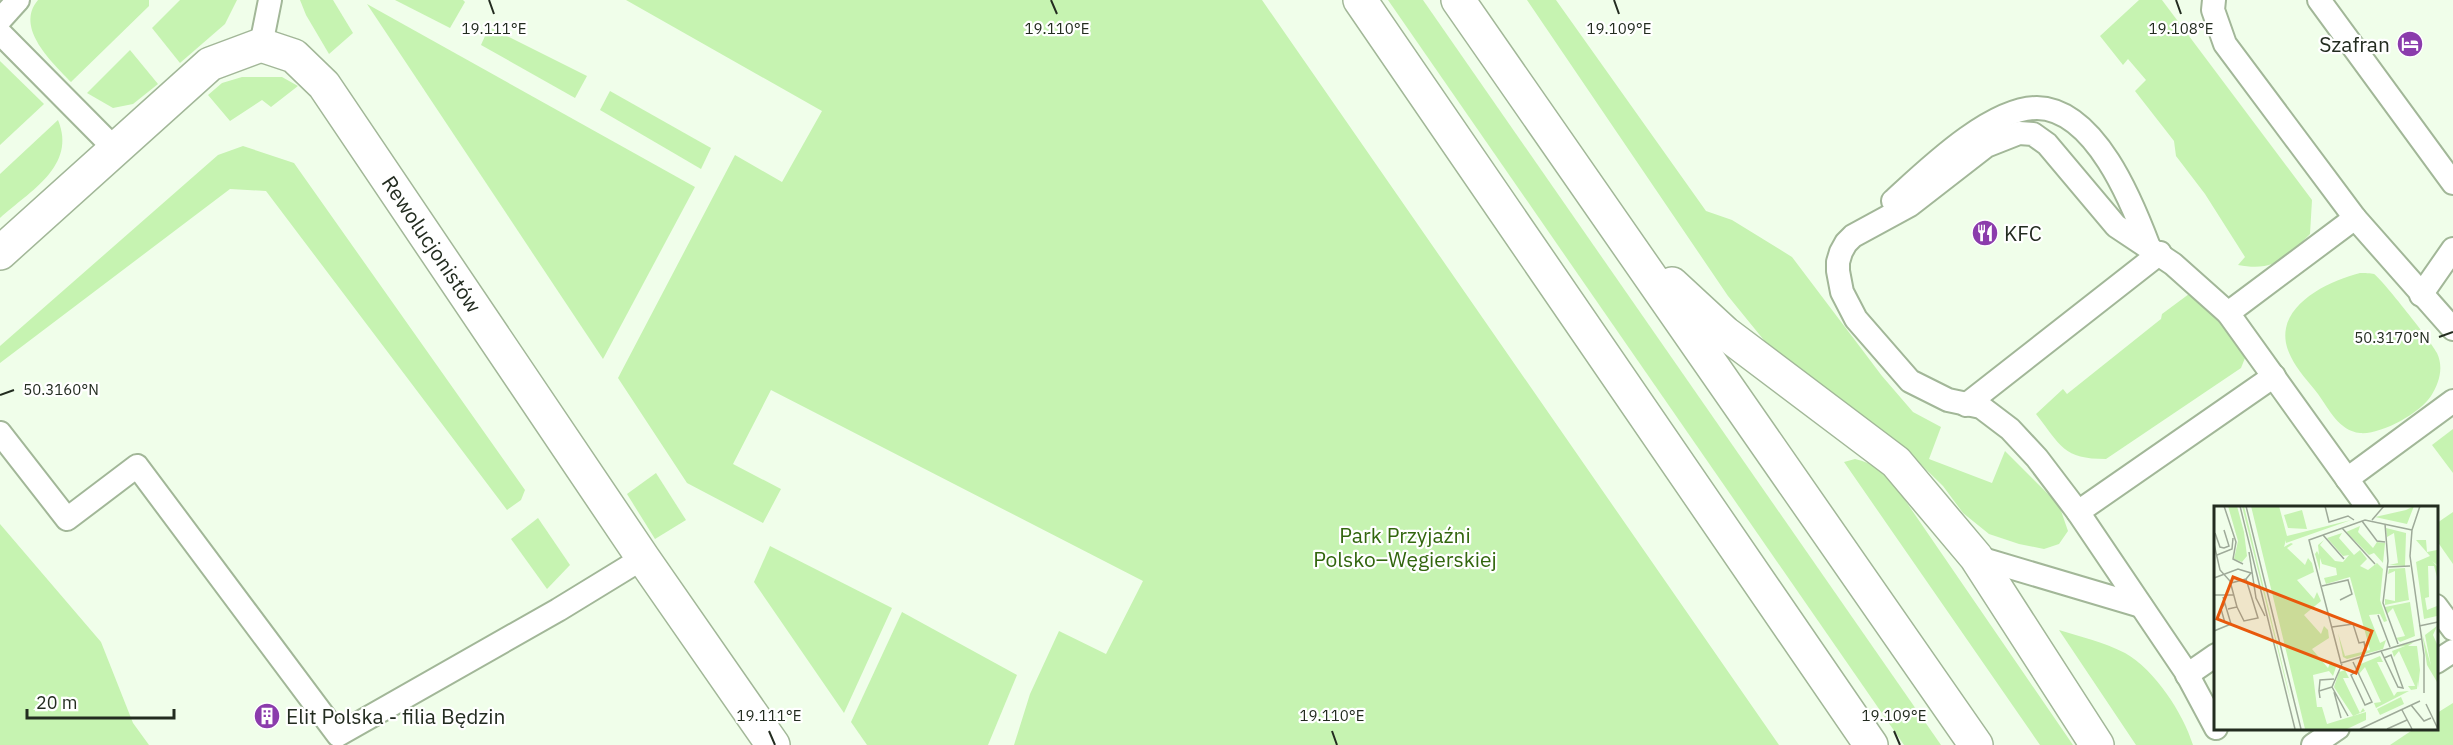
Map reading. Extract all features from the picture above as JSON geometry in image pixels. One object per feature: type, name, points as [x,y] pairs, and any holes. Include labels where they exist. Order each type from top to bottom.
[{"type":"main road","points":[[1360,0],[1871,745]]},
{"type":"main road","points":[[1458,0],[1976,745]]},
{"type":"main road","points":[[0,253],[210,64],[261,45]]},
{"type":"main road","name":"Rewolucjonistów","points":[[261,45],[294,56],[324,85],[643,558],[773,745]]},
{"type":"main road","points":[[1626,242],[1725,333],[1896,462],[1976,556],[2097,745]]},
{"type":"lane","points":[[0,20],[18,0]]},
{"type":"lane","points":[[261,45],[270,0]]},
{"type":"lane","points":[[2214,0],[2213,10],[2225,44],[2355,218],[2453,329]]},
{"type":"lane","points":[[2319,0],[2453,183]]},
{"type":"lane","points":[[0,33],[115,148]]},
{"type":"lane","points":[[2154,250],[2114,168],[2093,141],[2076,124],[2060,114],[2037,108],[2012,113],[1981,128],[1928,169],[1862,231],[1846,243],[1838,262],[1838,272],[1842,291],[1856,319],[1910,381],[1928,392],[1966,405],[1981,407],[2010,429],[2037,458],[2078,512],[2142,606],[2187,675],[2214,724]]},
{"type":"lane","points":[[1862,231],[1910,205],[1986,146],[2009,136],[2033,134],[2047,144],[2116,226],[2154,250],[2228,313],[2367,506]]},
{"type":"lane","points":[[2228,313],[2355,218]]},
{"type":"lane","points":[[2421,295],[2453,249]]},
{"type":"lane","points":[[1966,405],[2154,250]]},
{"type":"lane","points":[[2078,512],[2274,376]]},
{"type":"lane","points":[[2347,479],[2453,401]]},
{"type":"lane","points":[[0,433],[67,519],[137,466],[338,735],[558,610],[643,558]]},
{"type":"lane","points":[[1976,556],[2142,606]]},
{"type":"lane","points":[[2438,609],[2453,629]]},
{"type":"lane","points":[[2438,661],[2453,651]]},
{"type":"lane","points":[[2187,675],[2214,656]]},
{"type":"lane","points":[[2217,730],[2224,745]]},
{"type":"lane","points":[[2313,745],[2336,730]]},
{"type":"green space","points":[[38,0],[149,0],[149,6],[71,82],[46,55],[33,33],[32,11]]},
{"type":"green space","points":[[180,0],[237,0],[225,24],[180,63],[152,28]]},
{"type":"green space","points":[[300,0],[333,0],[353,33],[329,54],[306,15]]},
{"type":"green space","points":[[395,0],[463,0],[465,2],[450,28]]},
{"type":"green space","name":"Park Przyjaźni Polsko–Węgierskiej","points":[[626,0],[1262,0],[1779,745],[1014,745],[1030,694],[1059,631],[1106,654],[1143,581],[771,390],[733,464],[781,489],[763,523],[687,483],[618,378],[735,155],[782,182],[822,111]]},
{"type":"green space","points":[[1388,0],[1423,0],[1941,745],[1904,745]]},
{"type":"green space","points":[[1527,0],[1556,0],[1706,211],[1732,220],[1792,257],[1882,376],[1913,412],[1941,427],[1929,459],[1992,483],[2005,451],[2059,505],[2068,531],[2059,544],[2044,549],[1989,534],[1963,513],[1943,486],[1903,447],[1776,355],[1728,296]]},
{"type":"green space","points":[[2139,0],[2162,0],[2312,200],[2310,234],[2294,250],[2278,261],[2261,266],[2238,265],[2245,257],[2205,194],[2176,156],[2174,141],[2135,91],[2146,80],[2128,59],[2123,65],[2100,36]]},
{"type":"green space","points":[[367,4],[695,187],[603,359]]},
{"type":"green space","points":[[489,27],[587,76],[575,98],[481,45]]},
{"type":"green space","points":[[130,50],[158,84],[133,104],[113,108],[87,93]]},
{"type":"green space","points":[[0,61],[44,104],[0,145]]},
{"type":"green space","points":[[242,77],[282,77],[298,86],[271,107],[262,100],[230,121],[208,95],[222,83]]},
{"type":"green space","points":[[610,91],[711,148],[701,169],[600,110]]},
{"type":"green space","points":[[58,120],[62,136],[61,151],[56,164],[37,187],[0,218],[0,174]]},
{"type":"green space","points":[[243,146],[294,163],[525,490],[521,500],[507,510],[266,191],[230,189],[0,363],[0,346],[218,155]]},
{"type":"green space","points":[[2360,273],[2374,274],[2379,278],[2433,347],[2440,364],[2438,381],[2426,403],[2399,422],[2369,433],[2353,431],[2340,424],[2296,367],[2286,341],[2287,326],[2293,313],[2303,301],[2331,283]]},
{"type":"green space","points":[[2189,294],[2204,301],[2242,351],[2245,358],[2241,368],[2106,459],[2080,456],[2064,448],[2036,414],[2063,389],[2067,394]]},
{"type":"green space","points":[[2453,429],[2453,473],[2432,445]]},
{"type":"green space","points":[[1855,459],[1873,466],[1896,487],[2073,745],[2040,745],[1844,462]]},
{"type":"green space","points":[[656,473],[686,520],[655,539],[627,494]]},
{"type":"green space","points":[[2453,512],[2453,564],[2438,542],[2438,522]]},
{"type":"green space","points":[[538,518],[570,565],[547,589],[511,539]]},
{"type":"green space","points":[[0,524],[101,642],[133,723],[149,745],[0,745]]},
{"type":"green space","points":[[770,546],[892,608],[844,713],[754,582]]},
{"type":"green space","points":[[902,612],[1017,675],[988,745],[867,745],[851,722]]},
{"type":"green space","points":[[2059,630],[2125,653],[2147,670],[2175,706],[2193,745],[2136,745]]},
{"type":"green space","points":[[2453,703],[2453,745],[2390,745],[2412,730],[2438,730],[2438,712]]},
{"type":"place","name":"Szafran","points":[[2410,44]]},
{"type":"place","name":"KFC","points":[[1985,233]]},
{"type":"place","name":"Elit Polska - filia Będzin","points":[[267,716]]}]
